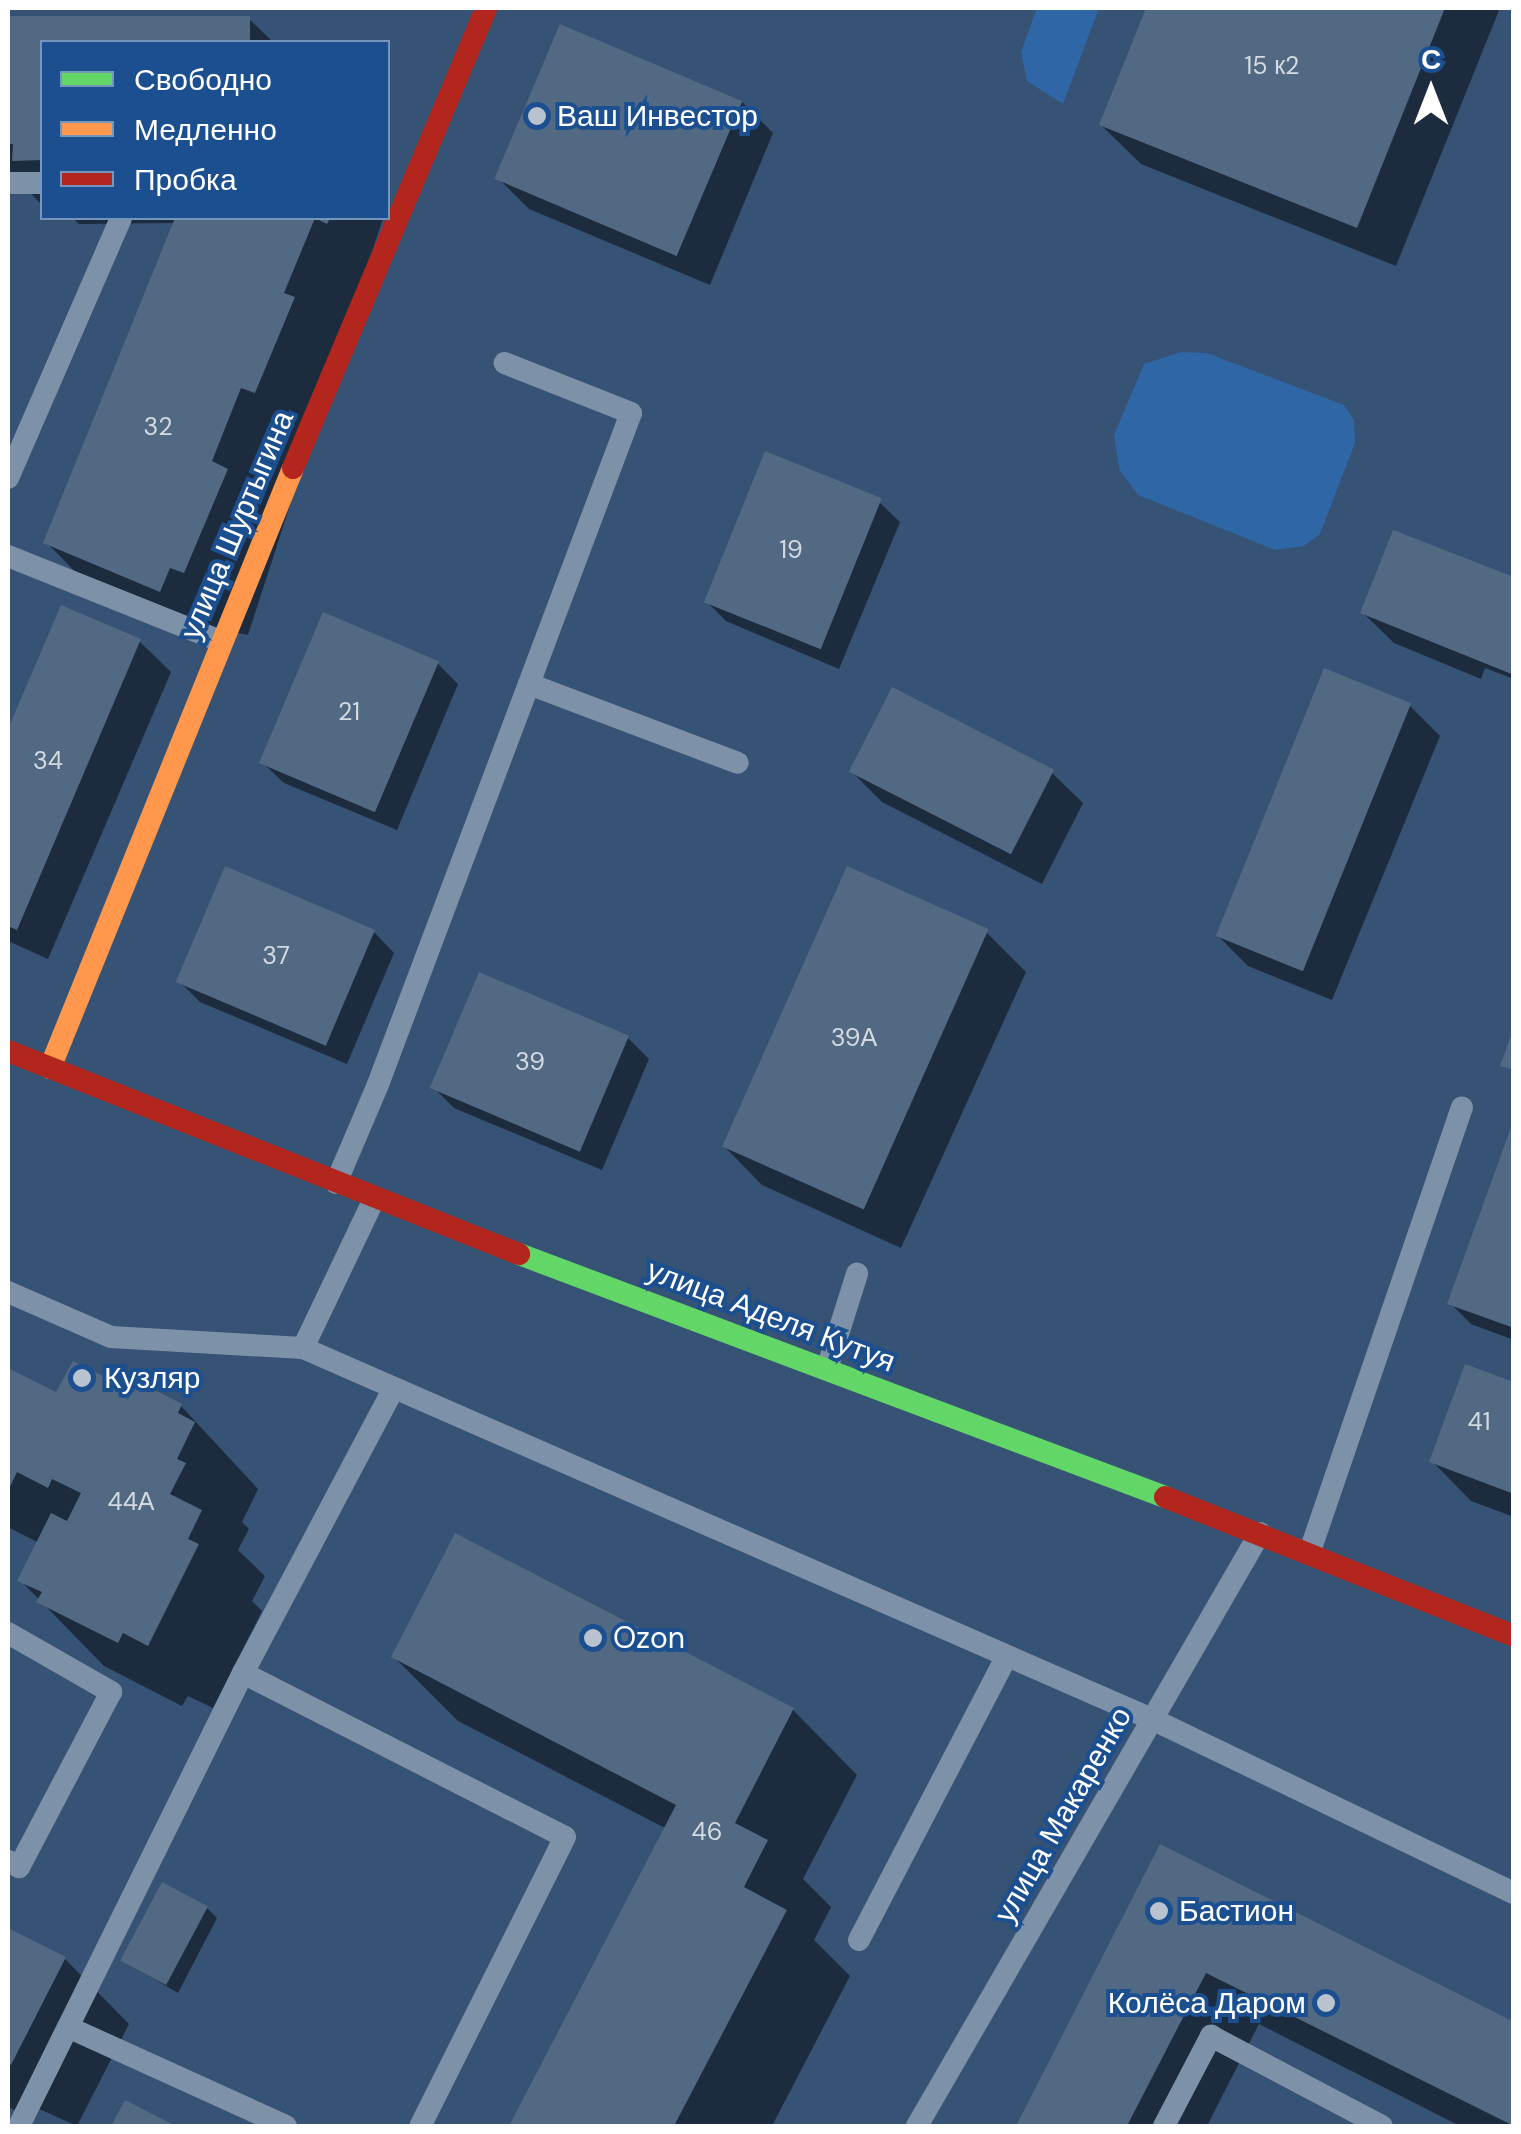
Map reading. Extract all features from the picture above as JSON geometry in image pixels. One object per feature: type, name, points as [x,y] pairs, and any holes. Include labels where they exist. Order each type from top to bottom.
[{"type":"main road","name":"улица Шуртыгина","points":[[50,1068],[220,641],[486,8]]},
{"type":"main road","name":"улица Аделя Кутуя","points":[[8,1051],[374,1199],[1260,1533],[1514,1636]]},
{"type":"lane","points":[[8,183],[40,183]]},
{"type":"lane","points":[[8,478],[121,220]]},
{"type":"lane","points":[[336,1184],[631,413],[505,364]]},
{"type":"lane","points":[[9,562],[220,641]]},
{"type":"lane","points":[[529,684],[738,763]]},
{"type":"lane","points":[[1309,1554],[1462,1108]]},
{"type":"lane","points":[[304,1348],[374,1199]]},
{"type":"lane","points":[[827,1369],[856,1274]]},
{"type":"lane","points":[[8,1292],[111,1337],[304,1348],[1154,1720],[1514,1893]]},
{"type":"lane","points":[[19,2126],[243,1673],[393,1390]]},
{"type":"lane","name":"улица Макаренко","points":[[916,2126],[1260,1533]]},
{"type":"lane","points":[[8,1633],[111,1692],[19,1867],[8,1862]]},
{"type":"lane","points":[[859,1940],[1007,1656]]},
{"type":"lane","points":[[243,1673],[565,1837],[420,2126]]},
{"type":"lane","points":[[68,2026],[286,2126]]},
{"type":"lane","points":[[1164,2126],[1211,2036],[1382,2126]]},
{"type":"shaded area","points":[[1037,8],[1099,8],[1063,104],[1027,81],[1021,52]]},
{"type":"shaded area","points":[[1181,352],[1207,353],[1344,405],[1354,420],[1355,443],[1320,534],[1304,546],[1275,550],[1138,495],[1119,469],[1114,435],[1144,364]]},
{"type":"building","points":[[1146,8],[1445,8],[1357,228],[1099,125]]},
{"type":"building","points":[[8,16],[250,16],[250,40],[40,40],[40,160],[12,161],[13,144],[8,144]]},
{"type":"building","points":[[560,24],[742,101],[677,256],[494,179]]},
{"type":"building","points":[[174,220],[314,220],[284,293],[295,297],[255,393],[241,388],[212,461],[228,469],[184,573],[170,568],[160,592],[43,543]]},
{"type":"building","points":[[765,451],[882,498],[821,649],[704,602]]},
{"type":"building","points":[[1393,530],[1514,577],[1514,675],[1360,613]]},
{"type":"building","points":[[61,605],[141,639],[17,930],[8,926],[8,729]]},
{"type":"building","points":[[323,612],[439,661],[375,812],[259,763]]},
{"type":"building","points":[[1324,668],[1411,703],[1303,971],[1216,936]]},
{"type":"building","points":[[892,687],[1054,770],[1011,854],[849,772]]},
{"type":"building","points":[[225,866],[375,930],[326,1046],[176,982]]},
{"type":"building","points":[[847,866],[989,929],[864,1210],[722,1146]]},
{"type":"building","points":[[479,972],[629,1036],[580,1152],[430,1088]]},
{"type":"building","points":[[1514,1031],[1514,1070],[1500,1066]]},
{"type":"building","points":[[1514,1123],[1514,1328],[1447,1304]]},
{"type":"building","points":[[73,1361],[134,1392],[139,1382],[182,1404],[178,1413],[195,1422],[177,1459],[186,1463],[170,1494],[202,1510],[188,1539],[199,1544],[148,1646],[123,1633],[118,1643],[36,1602],[42,1592],[17,1581],[51,1513],[67,1521],[81,1493],[52,1479],[48,1488],[17,1472],[8,1491],[8,1368],[56,1392]]},
{"type":"building","points":[[1465,1364],[1514,1382],[1514,1494],[1429,1462]]},
{"type":"building","points":[[455,1533],[794,1708],[735,1823],[768,1840],[744,1887],[787,1910],[674,2126],[509,2126],[676,1805],[391,1657]]},
{"type":"building","points":[[1160,1844],[1514,2022],[1514,2126],[1206,1973],[1127,2126],[1016,2126]]},
{"type":"building","points":[[162,1882],[208,1906],[166,1985],[120,1961]]},
{"type":"building","points":[[8,1928],[66,1957],[11,2065],[8,2063]]},
{"type":"building","points":[[125,2100],[176,2126],[111,2126]]},
{"type":"traffic: fast","points":[[519,1254],[1165,1497]]},
{"type":"traffic: slow","points":[[50,1068],[293,468]]},
{"type":"traffic: jam","points":[[293,468],[486,8]]},
{"type":"traffic: jam","points":[[8,1051],[519,1254]]},
{"type":"traffic: jam","points":[[1165,1497],[1514,1636]]},
{"type":"place","name":"Ваш Инвестор","points":[[537,116]]},
{"type":"place","name":"Кузляр","points":[[82,1378]]},
{"type":"place","name":"Ozon","points":[[593,1638]]},
{"type":"place","name":"Бастион","points":[[1159,1911]]},
{"type":"place","name":"Колёса Даром","points":[[1326,2003]]}]
